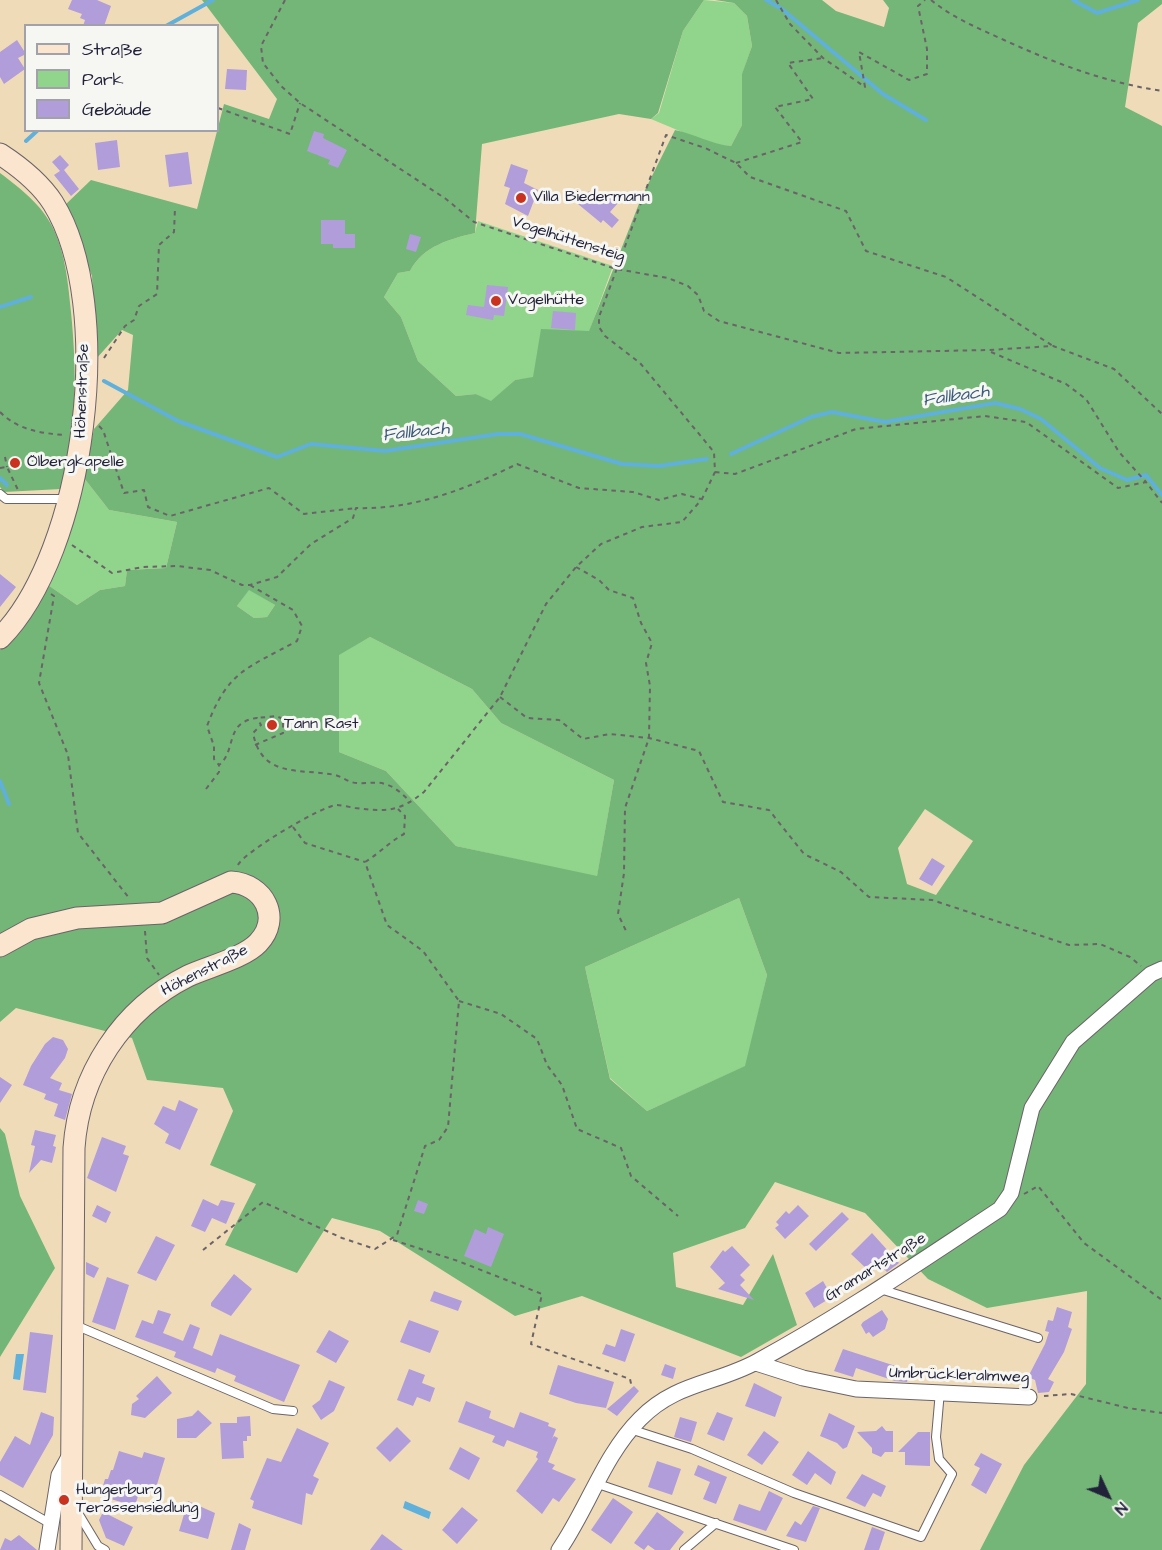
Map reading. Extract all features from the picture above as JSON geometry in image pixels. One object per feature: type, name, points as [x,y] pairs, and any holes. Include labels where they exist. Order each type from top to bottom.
[{"type":"street","name":"Höhenstraße","points":[[0,154],[43,189],[54,205],[68,234],[83,307],[86,386],[82,437],[57,535],[38,582],[22,612],[0,638]]},
{"type":"street","name":"Höhenstraße","points":[[71,1550],[74,1148],[82,1101],[98,1063],[113,1040],[138,1012],[167,988],[250,949],[267,929],[270,916],[264,899],[248,885],[231,882]]},
{"type":"street","points":[[0,946],[31,929],[56,922],[77,918],[144,915],[172,910],[231,882]]},
{"type":"street","name":"Gramartstraße","points":[[559,1550],[630,1429],[655,1406],[677,1392],[756,1363],[879,1288],[1000,1209],[1011,1193],[1032,1108],[1073,1042],[1156,972]]},
{"type":"street","name":"Umbrückleralmweg","points":[[756,1363],[803,1378],[856,1389],[1029,1397]]},
{"type":"street","name":"Höhenstraße","points":[[47,1550],[59,1474],[72,1450]]},
{"type":"lane","points":[[0,494],[6,499],[68,499]]},
{"type":"lane","points":[[879,1288],[1038,1338]]},
{"type":"lane","points":[[73,1324],[273,1409],[293,1411]]},
{"type":"lane","points":[[630,1429],[692,1449],[794,1493],[921,1537],[952,1474],[939,1459],[936,1437],[940,1392]]},
{"type":"lane","points":[[598,1484],[794,1550]]},
{"type":"lane","points":[[0,1495],[51,1524]]},
{"type":"lane","points":[[71,1504],[87,1524],[98,1546],[105,1550]]},
{"type":"lane","points":[[684,1550],[716,1523]]},
{"type":"path","name":"Vogelhüttensteig","points":[[285,0],[261,46],[263,63],[281,86],[300,103],[446,199],[474,222],[616,269],[668,278],[688,286],[698,296],[704,312],[719,321],[839,353],[989,350],[1053,346],[1114,369],[1162,414]]},
{"type":"path","points":[[776,0],[790,24],[823,58],[865,87],[859,52],[909,80],[927,74],[927,49],[918,6],[925,0]]},
{"type":"path","points":[[932,0],[949,15],[1071,70],[1126,86],[1162,91]]},
{"type":"path","points":[[736,163],[802,142],[775,107],[813,99],[788,63],[823,58]]},
{"type":"path","points":[[219,108],[290,135],[300,103]]},
{"type":"path","points":[[231,882],[240,861],[318,812],[336,806],[379,811],[398,809],[424,792],[500,697],[546,604],[576,567],[601,544],[642,527],[682,522],[702,500],[715,472],[714,452],[640,363],[605,336],[600,327],[599,316],[666,135],[705,148],[736,163],[750,177],[846,211],[866,251],[946,277],[1053,346]]},
{"type":"path","points":[[86,386],[125,326],[134,320],[139,306],[157,294],[159,245],[174,232],[175,208]]},
{"type":"path","points":[[989,350],[1066,384],[1086,399],[1119,453],[1162,503]]},
{"type":"path","points":[[85,407],[104,430],[124,493],[144,490],[148,507],[170,516],[269,488],[304,514],[356,508],[387,509],[479,483],[517,464],[579,488],[633,492],[659,500],[682,494],[702,500]]},
{"type":"path","points":[[0,412],[9,421],[31,431],[82,437]]},
{"type":"path","points":[[715,472],[735,474],[856,429],[985,416],[1026,422],[1118,488],[1146,482]]},
{"type":"path","points":[[5,457],[10,477],[18,486],[20,499]]},
{"type":"path","points":[[0,468],[7,467]]},
{"type":"path","points":[[57,535],[111,573],[143,567],[177,566],[210,570],[242,585],[250,585],[277,577],[311,544],[353,518],[356,508]]},
{"type":"path","points":[[576,567],[599,580],[609,590],[633,598],[641,623],[652,643],[646,663],[650,686],[649,738],[625,808],[624,873],[618,914],[627,933]]},
{"type":"path","points":[[38,582],[54,596],[39,683],[68,755],[78,833],[144,915],[147,958],[167,988]]},
{"type":"path","points":[[206,789],[219,772],[207,726],[218,697],[237,674],[297,641],[302,626],[293,610],[250,585]]},
{"type":"path","points":[[500,697],[527,718],[559,720],[583,739],[610,734],[649,738],[699,751],[723,802],[769,810],[804,854],[841,872],[869,897],[932,900],[1069,945],[1100,944],[1156,972]]},
{"type":"path","points":[[219,765],[225,761],[230,739],[246,719],[276,716],[283,719],[283,733],[255,745]]},
{"type":"path","points":[[257,718],[261,725],[253,733],[255,745],[262,757],[282,769],[336,776],[354,783],[384,783],[398,790],[411,802]]},
{"type":"path","points":[[292,827],[305,843],[365,862],[379,854],[388,842],[404,834],[405,816],[398,809]]},
{"type":"path","points":[[365,862],[387,925],[423,951],[459,1001],[501,1014],[537,1039],[547,1065],[562,1085],[577,1129],[621,1148],[631,1176],[678,1216]]},
{"type":"path","points":[[203,1250],[263,1202],[342,1238],[375,1249],[393,1239],[397,1235],[425,1146],[439,1140],[448,1127],[459,1001]]},
{"type":"path","points":[[1000,1209],[1038,1186],[1084,1243],[1162,1300]]},
{"type":"path","points":[[393,1239],[458,1261],[542,1294],[531,1344],[630,1379],[632,1388]]},
{"type":"path","name":"Umbrückleralmweg","points":[[1029,1397],[1071,1394],[1128,1408],[1162,1413]]},
{"type":"green space","points":[[202,0],[704,0],[683,31],[658,113],[651,119],[619,114],[482,144],[475,233],[447,241],[422,255],[410,271],[398,273],[384,297],[401,317],[418,361],[456,396],[476,394],[491,401],[515,380],[533,377],[541,329],[589,331],[642,196],[675,130],[731,146],[742,125],[742,74],[752,46],[747,16],[734,3],[715,0],[822,0],[836,11],[884,27],[889,8],[883,0],[1162,0],[1162,4],[1138,23],[1125,107],[1162,126],[1162,1550],[980,1550],[1024,1465],[1086,1384],[1087,1291],[987,1308],[928,1279],[865,1213],[775,1182],[745,1228],[673,1253],[676,1287],[743,1305],[773,1254],[797,1325],[741,1357],[582,1296],[515,1316],[380,1231],[332,1218],[297,1273],[225,1245],[256,1184],[210,1165],[233,1111],[223,1088],[147,1080],[132,1038],[16,1008],[0,1022],[0,650],[28,621],[48,585],[77,605],[100,590],[125,586],[127,570],[166,568],[177,522],[109,510],[84,478],[94,429],[128,390],[133,335],[122,330],[96,359],[92,276],[64,206],[91,180],[197,209],[217,132],[219,132],[224,104],[269,119],[277,99]],"holes":[[[249,590],[275,605],[267,617],[254,618],[237,606]],[[370,637],[472,689],[501,723],[614,780],[597,876],[456,846],[386,771],[339,752],[339,655]],[[925,809],[973,841],[936,895],[907,884],[898,848]],[[739,898],[767,975],[745,1066],[647,1111],[610,1079],[585,967]]]},
{"type":"green space","points":[[704,0],[734,3],[747,16],[752,46],[742,75],[742,125],[731,146],[713,145],[651,119],[659,113],[683,31]]},
{"type":"green space","points":[[0,173],[43,212],[57,238],[66,270],[75,379],[73,423],[61,489],[4,492],[0,487]]},
{"type":"green space","points":[[478,221],[613,266],[589,332],[533,378],[515,380],[491,402],[476,394],[456,396],[418,361],[401,317],[384,297],[398,273],[410,271],[422,255],[438,245],[475,233]]},
{"type":"green space","points":[[84,478],[109,510],[177,522],[166,568],[127,570],[125,586],[100,590],[77,605],[48,585]]},
{"type":"green space","points":[[249,589],[275,605],[267,617],[254,618],[237,606]]},
{"type":"green space","points":[[370,637],[472,689],[501,723],[614,780],[597,877],[456,846],[386,771],[339,752],[339,654]]},
{"type":"green space","points":[[739,898],[767,975],[746,1066],[647,1111],[610,1078],[585,967]]},
{"type":"green space","points":[[0,1128],[5,1134],[20,1196],[55,1268],[0,1357]]},
{"type":"water","points":[[16,1354],[24,1354],[20,1380],[13,1379]]},
{"type":"water","points":[[405,1501],[431,1512],[429,1519],[403,1508]]},
{"type":"building","points":[[72,0],[97,0],[111,6],[105,24],[84,24],[85,20],[80,18],[82,14],[68,9]]},
{"type":"building","points":[[17,40],[24,51],[24,55],[18,58],[24,70],[4,84],[0,77],[0,52]]},
{"type":"building","points":[[227,69],[247,70],[246,90],[225,89]]},
{"type":"building","points":[[314,131],[324,134],[323,138],[347,150],[338,168],[328,164],[330,160],[307,151]]},
{"type":"building","points":[[117,140],[120,167],[98,170],[95,143]]},
{"type":"building","points":[[188,152],[192,184],[169,187],[165,155]]},
{"type":"building","points":[[60,155],[69,165],[64,170],[79,189],[71,196],[54,175],[60,171],[52,162]]},
{"type":"building","name":"Villa Biedermann","points":[[511,164],[528,170],[524,183],[538,190],[528,216],[505,204],[510,188],[504,186]]},
{"type":"building","points":[[589,191],[602,202],[607,195],[618,203],[610,212],[619,220],[612,228],[603,220],[601,223],[578,204]]},
{"type":"building","points":[[321,220],[345,220],[345,234],[355,234],[355,248],[333,248],[333,244],[321,244]]},
{"type":"building","points":[[410,234],[421,237],[416,252],[406,249]]},
{"type":"building","name":"Vogelhütte","points":[[487,285],[508,287],[504,316],[494,315],[493,320],[466,315],[468,305],[484,307]]},
{"type":"building","points":[[553,311],[576,313],[575,330],[551,328]]},
{"type":"building","points":[[0,574],[16,587],[0,607]]},
{"type":"building","points":[[932,858],[945,866],[932,886],[919,879]]},
{"type":"building","points":[[53,1037],[63,1040],[68,1049],[65,1058],[50,1078],[62,1083],[59,1090],[72,1094],[65,1120],[54,1116],[58,1104],[44,1099],[46,1094],[23,1085],[31,1066],[45,1044]]},
{"type":"building","points":[[0,1077],[12,1085],[0,1103]]},
{"type":"building","points":[[179,1100],[198,1109],[180,1150],[165,1143],[169,1134],[154,1124],[163,1106],[175,1111]]},
{"type":"building","points":[[35,1130],[56,1135],[53,1146],[56,1147],[52,1163],[41,1160],[29,1173],[35,1146],[31,1145]]},
{"type":"building","points":[[102,1137],[126,1146],[123,1154],[129,1156],[116,1192],[87,1178]]},
{"type":"building","points":[[203,1199],[218,1206],[221,1200],[235,1203],[226,1224],[212,1218],[205,1232],[191,1226]]},
{"type":"building","points":[[418,1200],[428,1204],[424,1214],[414,1211]]},
{"type":"building","points":[[97,1205],[111,1212],[106,1223],[92,1216]]},
{"type":"building","points":[[798,1205],[809,1216],[785,1239],[775,1228],[779,1225],[776,1222],[786,1211],[789,1214]]},
{"type":"building","points":[[842,1212],[849,1219],[816,1251],[809,1244]]},
{"type":"building","points":[[488,1227],[504,1234],[491,1267],[464,1256],[475,1229],[486,1234]]},
{"type":"building","points":[[872,1233],[899,1263],[887,1272],[879,1264],[871,1273],[851,1254]]},
{"type":"building","points":[[156,1236],[175,1245],[156,1281],[137,1273]]},
{"type":"building","points":[[732,1246],[750,1265],[740,1275],[745,1280],[740,1285],[754,1300],[718,1289],[725,1283],[710,1267],[723,1250],[725,1252]]},
{"type":"building","points":[[86,1262],[99,1268],[94,1278],[86,1274]]},
{"type":"building","points":[[234,1274],[252,1289],[231,1316],[211,1306],[211,1303]]},
{"type":"building","points":[[107,1277],[129,1285],[115,1330],[92,1322]]},
{"type":"building","points":[[823,1281],[832,1297],[814,1308],[805,1293]]},
{"type":"building","points":[[434,1291],[462,1301],[458,1311],[430,1301]]},
{"type":"building","points":[[1057,1307],[1072,1312],[1068,1327],[1072,1329],[1064,1352],[1048,1379],[1054,1382],[1049,1392],[1038,1393],[1035,1380],[1028,1377],[1045,1344],[1049,1332],[1045,1331],[1048,1320],[1053,1321]]},
{"type":"building","points":[[158,1310],[171,1314],[163,1333],[183,1341],[190,1324],[200,1328],[193,1348],[212,1356],[220,1334],[300,1365],[284,1402],[234,1381],[236,1376],[217,1368],[215,1373],[174,1357],[176,1352],[135,1337],[142,1320],[153,1324]]},
{"type":"building","points":[[882,1310],[888,1319],[885,1329],[873,1337],[869,1332],[866,1334],[861,1325],[863,1322]]},
{"type":"building","points":[[409,1320],[439,1331],[430,1353],[400,1342]]},
{"type":"building","points":[[621,1329],[635,1334],[625,1362],[602,1354],[606,1344],[615,1347]]},
{"type":"building","points":[[329,1330],[349,1341],[336,1363],[316,1352]]},
{"type":"building","points":[[30,1332],[53,1335],[46,1393],[23,1390]]},
{"type":"building","points":[[843,1349],[911,1371],[907,1382],[895,1381],[856,1368],[853,1377],[834,1371]]},
{"type":"building","points":[[665,1364],[676,1368],[673,1379],[661,1375]]},
{"type":"building","points":[[558,1365],[614,1382],[606,1408],[576,1403],[549,1394]]},
{"type":"building","points":[[409,1369],[425,1375],[422,1383],[435,1388],[430,1402],[417,1397],[413,1406],[397,1400]]},
{"type":"building","points":[[157,1376],[172,1393],[145,1418],[131,1415],[132,1404],[139,1399],[136,1396]]},
{"type":"building","points":[[329,1380],[345,1387],[334,1411],[321,1420],[312,1406],[320,1400]]},
{"type":"building","points":[[754,1383],[782,1397],[775,1417],[745,1406]]},
{"type":"building","points":[[634,1386],[639,1391],[617,1416],[607,1409]]},
{"type":"building","points":[[466,1401],[491,1411],[489,1418],[514,1428],[520,1412],[549,1423],[548,1426],[556,1429],[552,1439],[554,1436],[558,1438],[548,1462],[555,1465],[552,1469],[576,1479],[559,1502],[553,1498],[542,1514],[516,1491],[538,1459],[536,1457],[538,1452],[507,1440],[504,1447],[492,1442],[495,1436],[458,1422]]},
{"type":"building","points":[[198,1410],[212,1423],[196,1438],[177,1438],[177,1419],[192,1416]]},
{"type":"building","points":[[41,1412],[54,1417],[53,1435],[23,1488],[0,1475],[0,1462],[15,1436],[30,1445]]},
{"type":"building","points":[[717,1412],[733,1418],[724,1441],[707,1434]]},
{"type":"building","points":[[829,1413],[855,1426],[847,1447],[843,1449],[837,1443],[820,1436]]},
{"type":"building","points":[[250,1416],[251,1436],[247,1436],[247,1441],[243,1441],[244,1458],[222,1459],[220,1423],[237,1423],[237,1417]]},
{"type":"building","points":[[680,1417],[697,1422],[691,1442],[674,1437]]},
{"type":"building","points":[[882,1426],[886,1431],[893,1431],[893,1452],[885,1452],[881,1457],[872,1453],[872,1448],[857,1432],[876,1431]]},
{"type":"building","points":[[397,1427],[411,1441],[390,1462],[376,1448]]},
{"type":"building","points":[[297,1428],[329,1443],[313,1476],[319,1479],[312,1495],[306,1493],[302,1525],[252,1508],[254,1501],[250,1499],[267,1458],[281,1462]]},
{"type":"building","points":[[764,1431],[779,1442],[762,1465],[747,1455]]},
{"type":"building","points":[[918,1432],[930,1432],[930,1466],[905,1465],[905,1452],[898,1452]]},
{"type":"building","points":[[460,1447],[480,1458],[469,1480],[449,1469]]},
{"type":"building","points":[[119,1451],[142,1458],[144,1452],[165,1458],[155,1491],[141,1486],[135,1506],[100,1496],[105,1479],[108,1479],[113,1470]]},
{"type":"building","points":[[808,1451],[836,1472],[831,1485],[815,1473],[807,1485],[792,1475]]},
{"type":"building","points":[[981,1453],[1002,1464],[986,1494],[971,1485],[980,1468],[974,1465]]},
{"type":"building","points":[[657,1461],[681,1469],[672,1495],[648,1487]]},
{"type":"building","points":[[698,1465],[727,1477],[716,1504],[703,1499],[710,1482],[694,1475]]},
{"type":"building","points":[[862,1474],[886,1486],[881,1497],[873,1493],[865,1507],[846,1498]]},
{"type":"building","points":[[769,1491],[783,1498],[766,1531],[733,1520],[739,1504],[760,1511]]},
{"type":"building","points":[[613,1498],[633,1512],[611,1544],[591,1530]]},
{"type":"building","points":[[188,1501],[215,1513],[208,1539],[179,1531]]},
{"type":"building","points":[[813,1506],[820,1508],[806,1542],[786,1536],[795,1521],[801,1525]]},
{"type":"building","points":[[462,1507],[478,1520],[457,1544],[442,1530]]},
{"type":"building","points":[[103,1512],[133,1527],[124,1546],[106,1538],[99,1520]]},
{"type":"building","points":[[657,1512],[684,1532],[670,1550],[655,1550],[648,1545],[644,1550],[634,1543]]},
{"type":"building","points":[[239,1523],[251,1529],[245,1550],[231,1550]]},
{"type":"building","points":[[872,1527],[885,1532],[879,1550],[864,1550]]},
{"type":"building","points":[[382,1534],[403,1550],[370,1550]]},
{"type":"building","points":[[19,1535],[37,1550],[0,1550],[5,1538],[11,1541]]},
{"type":"waterway","points":[[170,24],[213,0]]},
{"type":"waterway","points":[[766,0],[782,9],[883,94],[926,120]]},
{"type":"waterway","points":[[1073,0],[1097,13],[1138,0]]},
{"type":"waterway","points":[[26,141],[36,132]]},
{"type":"waterway","name":"Fallbach","points":[[0,307],[31,297]]},
{"type":"waterway","name":"Fallbach","points":[[104,381],[178,421],[277,457],[311,444],[385,451],[498,434],[520,434],[622,464],[659,466],[707,459]]},
{"type":"waterway","name":"Fallbach","points":[[731,454],[811,417],[832,412],[885,422],[995,403],[1020,409],[1041,419],[1100,468],[1127,480],[1146,475],[1162,495]]},
{"type":"waterway","points":[[0,478],[7,485]]},
{"type":"waterway","points":[[0,781],[9,804]]},
{"type":"place","name":"Villa Biedermann","points":[[521,198]]},
{"type":"place","name":"Vogelhütte","points":[[496,301]]},
{"type":"place","name":"Ölbergkapelle","points":[[15,463]]},
{"type":"place","name":"Tann Rast","points":[[272,725]]},
{"type":"place","name":"Hungerburg Terassensiedlung","points":[[64,1500]]}]
